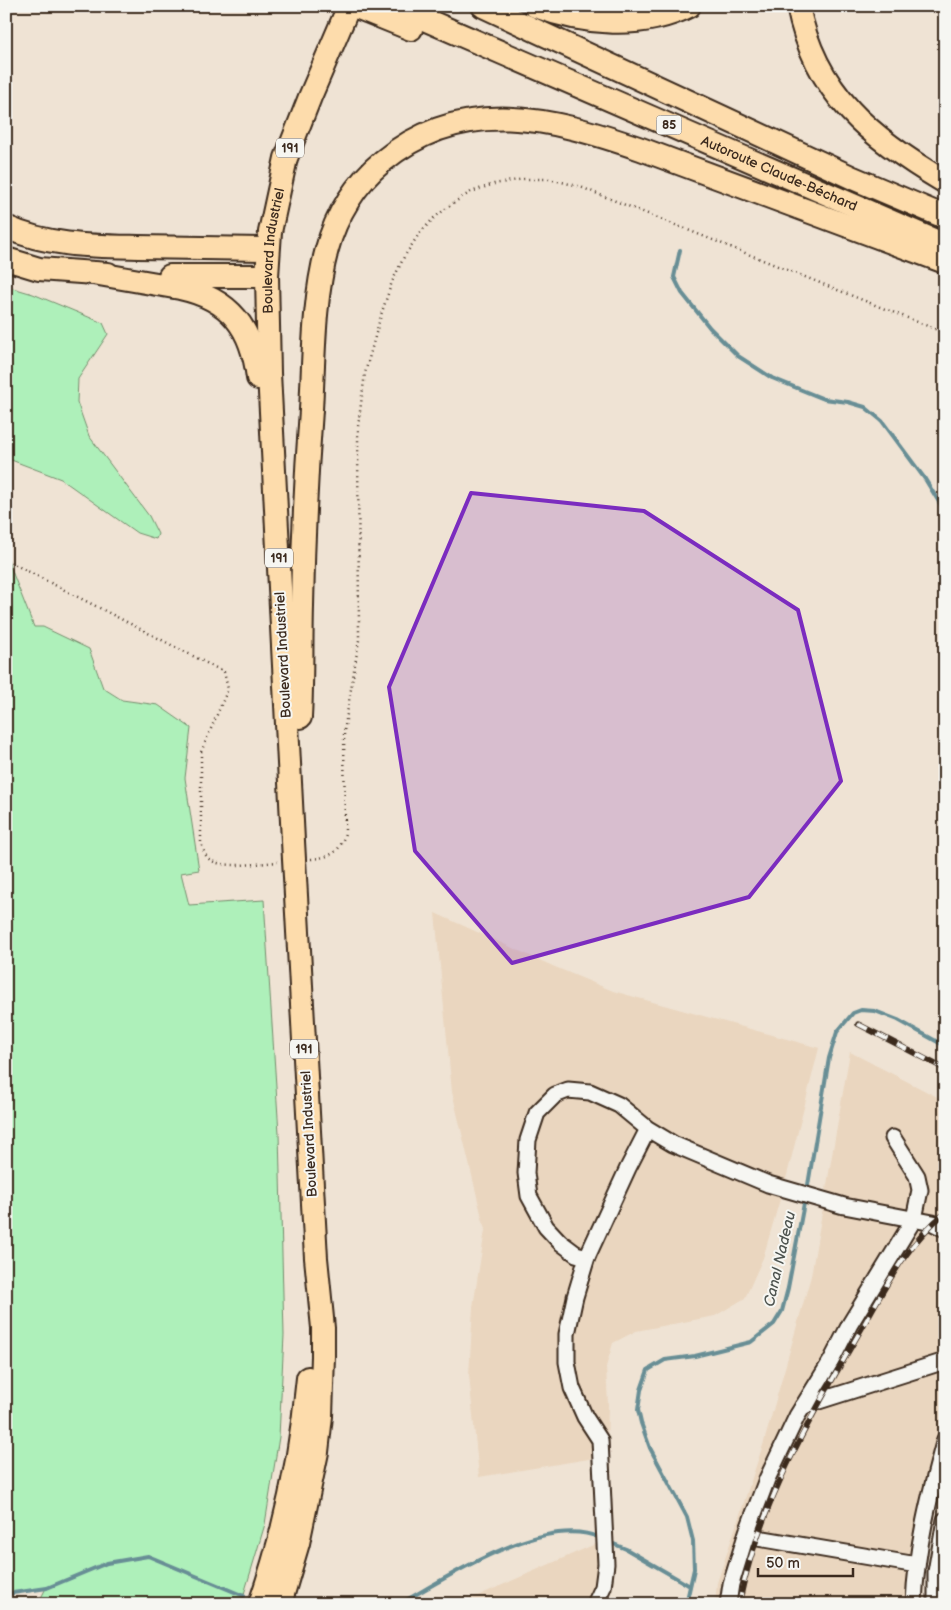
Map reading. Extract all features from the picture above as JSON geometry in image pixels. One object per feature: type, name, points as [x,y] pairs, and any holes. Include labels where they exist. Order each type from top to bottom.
[{"type":"highway","name":"Boulevard Industriel","points":[[280,1604],[298,1543],[317,1452],[323,1328],[316,1258],[293,851],[269,373],[268,249],[274,208],[286,158],[349,6]]},
{"type":"highway","points":[[354,6],[544,82],[679,130]]},
{"type":"highway","name":"Autoroute Claude-Béchard","points":[[394,6],[945,245]]},
{"type":"highway","name":"Autoroute Claude-Béchard","points":[[483,6],[852,178],[945,217]]},
{"type":"highway","points":[[534,6],[576,18],[614,22],[650,19],[689,6]]},
{"type":"highway","points":[[798,6],[804,35],[810,49],[824,76],[842,101],[880,139],[919,167],[945,182]]},
{"type":"highway","points":[[293,851],[300,715],[302,580],[307,462],[319,292],[327,248],[333,231],[350,196],[373,168],[414,139],[446,125],[485,119],[520,118],[541,120],[581,129],[632,146],[945,262]]},
{"type":"highway","points":[[6,227],[33,237],[75,244],[268,249]]},
{"type":"highway","points":[[6,259],[39,269],[93,274],[180,288],[199,293],[224,306],[240,322],[251,344],[257,369],[278,552]]},
{"type":"highway","points":[[93,274],[267,276]]},
{"type":"highway","name":"Boulevard Industriel","points":[[260,1604],[279,1541],[302,1431],[309,1365],[316,1258]]},
{"type":"street","points":[[587,1257],[576,1254],[560,1242],[546,1227],[530,1196],[526,1173],[528,1140],[536,1113],[555,1095],[568,1090],[590,1092],[620,1105],[648,1129],[673,1144],[768,1184],[844,1206],[914,1218],[933,1223],[945,1229]]},
{"type":"street","points":[[595,1604],[603,1587],[606,1564],[600,1440],[585,1417],[572,1388],[567,1362],[567,1334],[575,1297],[587,1257],[648,1129]]},
{"type":"street","points":[[728,1604],[731,1584],[746,1536],[767,1479],[797,1416],[914,1218],[920,1190],[917,1176],[893,1138]]},
{"type":"street","points":[[803,1406],[945,1361]]},
{"type":"street","points":[[914,1604],[917,1565],[932,1484],[945,1439]]},
{"type":"street","points":[[936,1604],[936,1572],[945,1520]]},
{"type":"street","points":[[746,1536],[917,1565]]},
{"type":"path","points":[[6,560],[224,672],[228,689],[201,752],[201,843],[206,856],[212,862],[226,865],[293,851],[320,858],[330,855],[342,845],[345,833],[344,732],[359,640],[358,427],[365,373],[392,282],[404,257],[419,234],[434,218],[471,192],[494,184],[524,179],[549,179],[578,186],[945,333]]},
{"type":"highlighted area","points":[[471,493],[644,511],[798,610],[841,781],[749,897],[512,963],[415,851],[389,687]]},
{"type":"shaded area","points":[[435,913],[613,991],[819,1048],[787,1175],[763,1258],[745,1298],[715,1316],[636,1331],[613,1343],[606,1367],[608,1404],[607,1456],[479,1477],[469,1375],[473,1307],[485,1230],[452,1092]]},
{"type":"shaded area","points":[[850,1052],[945,1101],[945,1467],[924,1562],[923,1604],[715,1604],[717,1583],[764,1442],[811,1276]]},
{"type":"shaded area","points":[[600,1542],[597,1604],[459,1604]]},
{"type":"green space","points":[[6,286],[33,294],[103,323],[108,334],[78,379],[77,402],[89,436],[149,516],[158,534],[156,539],[137,533],[61,479],[6,458]]},
{"type":"green space","points":[[6,556],[34,627],[43,627],[89,649],[103,688],[122,700],[158,705],[191,728],[185,778],[199,870],[181,873],[189,905],[264,900],[279,1133],[284,1335],[279,1437],[265,1524],[241,1604],[38,1604],[46,1588],[6,1594]]},
{"type":"waterway","name":"Canal Nadeau","points":[[680,250],[674,277],[682,293],[710,328],[738,356],[772,378],[824,399],[848,402],[865,407],[882,421],[925,479],[945,512]]},
{"type":"waterway","name":"Canal Nadeau","points":[[807,1191],[829,1058],[837,1032],[853,1013],[861,1010],[875,1011],[898,1020],[945,1046]]},
{"type":"waterway","name":"Canal Nadeau","points":[[686,1604],[694,1569],[693,1541],[687,1517],[650,1448],[641,1423],[638,1410],[641,1390],[648,1370],[665,1360],[695,1356],[751,1342],[774,1324],[782,1311],[788,1288],[805,1198]]},
{"type":"waterway","points":[[399,1604],[470,1565],[525,1541],[552,1534],[577,1533],[600,1538]]},
{"type":"waterway","points":[[609,1542],[626,1549],[690,1586]]},
{"type":"waterway","points":[[6,1594],[47,1588],[107,1563],[148,1556],[244,1596]]},
{"type":"railway","points":[[858,1024],[945,1069]]},
{"type":"railway","points":[[739,1604],[748,1568],[772,1498],[804,1432],[839,1367],[906,1254],[945,1213]]}]
